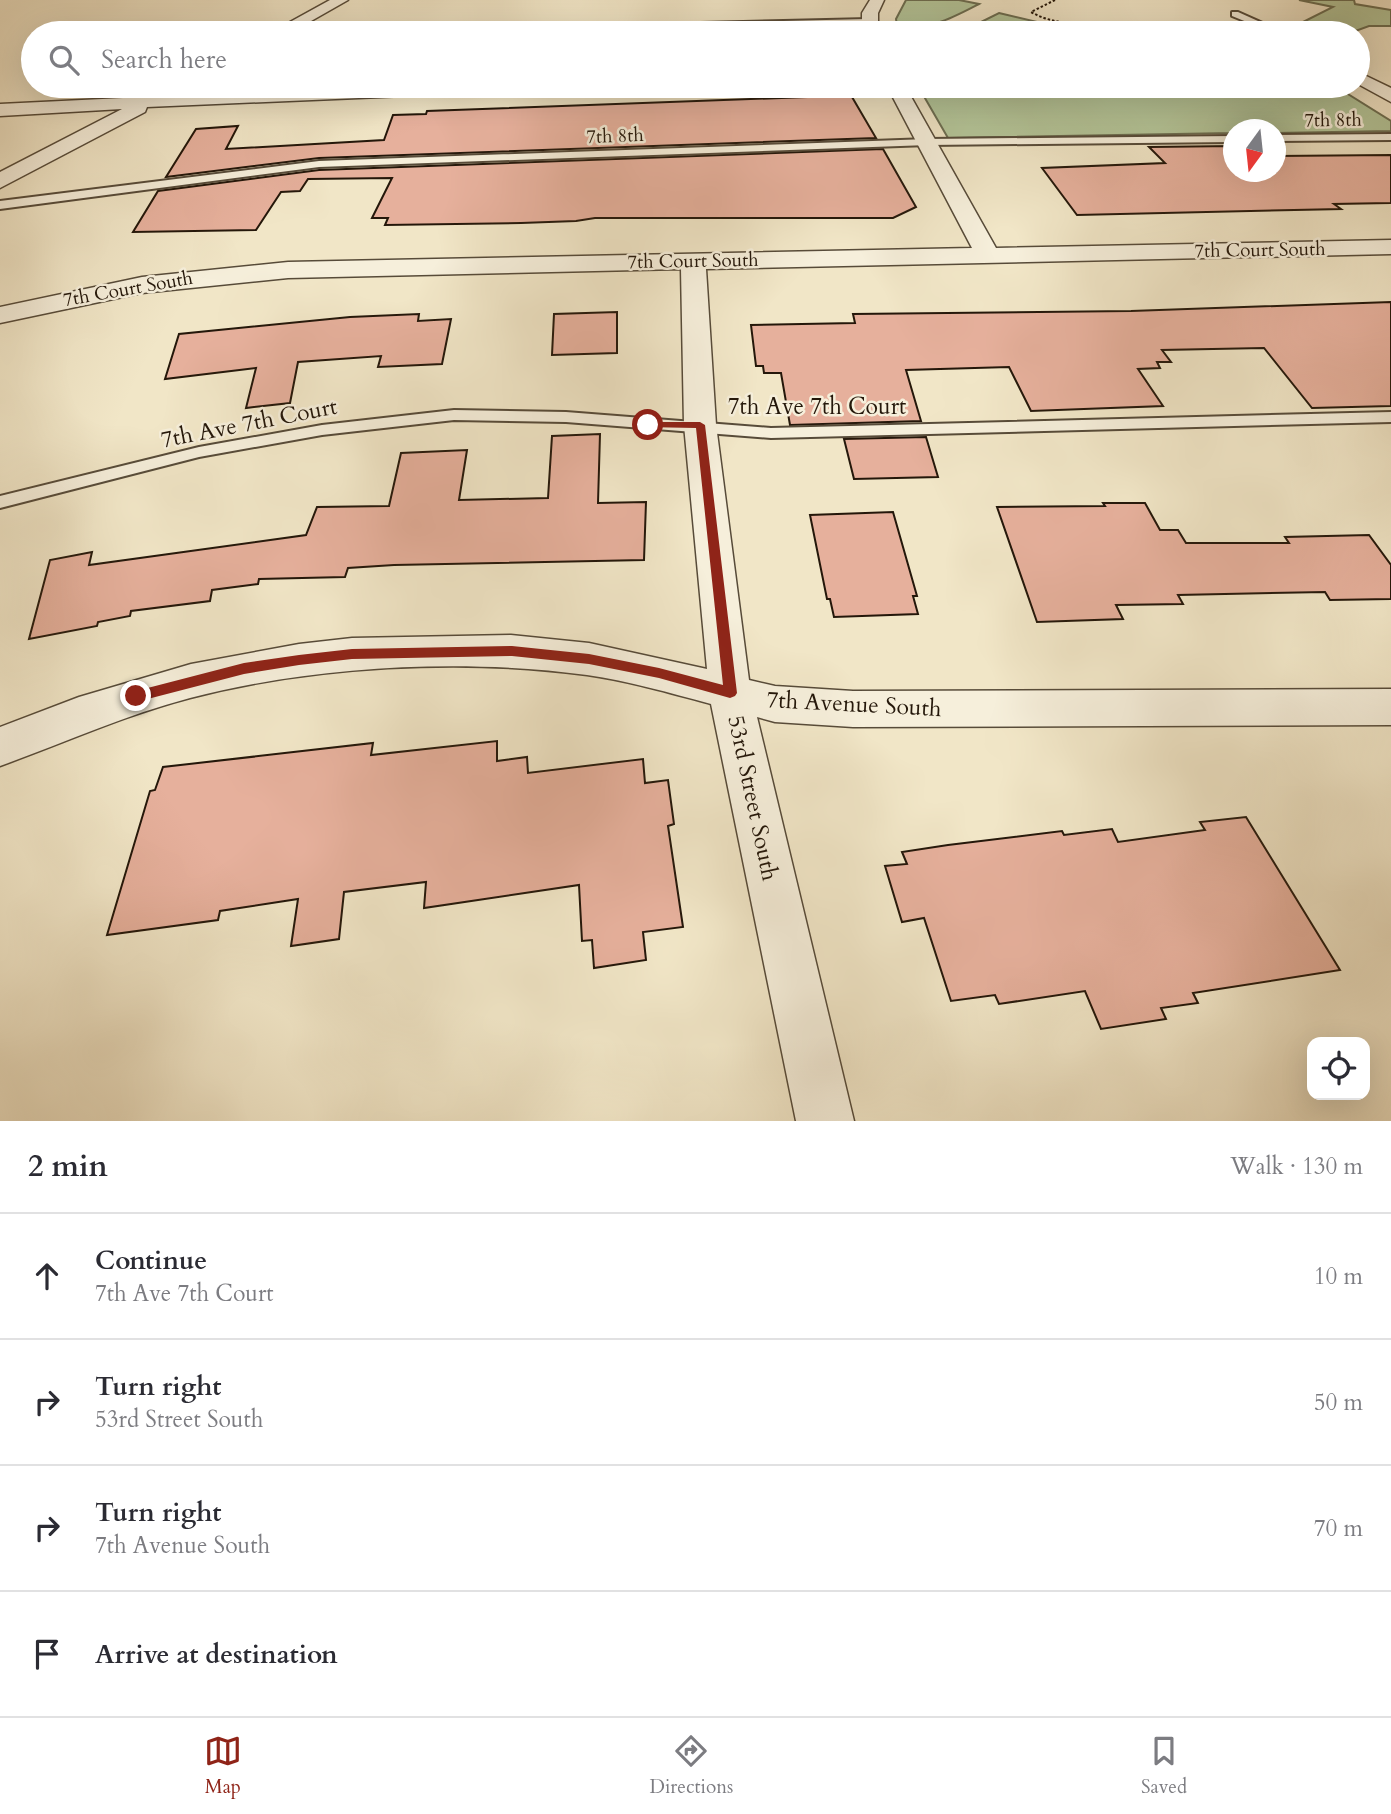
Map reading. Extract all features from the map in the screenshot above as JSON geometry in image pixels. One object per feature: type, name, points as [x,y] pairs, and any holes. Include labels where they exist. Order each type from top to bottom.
[{"type":"street","points":[[301,21],[341,0]]},
{"type":"street","points":[[871,21],[877,0]]},
{"type":"street","points":[[1370,67],[1377,67]]},
{"type":"street","points":[[1370,83],[1391,96]]},
{"type":"street","points":[[0,181],[158,98]]},
{"type":"street","points":[[0,110],[243,98]]},
{"type":"street","points":[[903,98],[988,256]]},
{"type":"street","name":"7th Court South","points":[[0,315],[109,291],[241,273],[1391,247]]},
{"type":"street","name":"53rd Street South","points":[[693,261],[700,425],[730,693],[825,1121]]},
{"type":"street","name":"7th Avenue South","points":[[0,747],[79,715],[191,681],[272,664],[352,654],[512,651],[589,659],[659,673],[775,704],[853,709],[1391,707]]},
{"type":"lane","points":[[1235,13],[1253,21]]},
{"type":"lane","name":"7th 8th","points":[[1286,138],[1391,137]]},
{"type":"lane","name":"7th 8th","points":[[0,205],[320,164],[928,142],[1223,139]]},
{"type":"lane","name":"7th Ave 7th Court","points":[[0,502],[199,452],[322,430],[454,415],[700,425],[772,433],[1391,417]]},
{"type":"path","points":[[1055,0],[1031,12],[1056,21]]},
{"type":"green space","points":[[906,0],[959,0],[979,4],[941,21],[896,19]]},
{"type":"green space","points":[[1299,0],[1354,0],[1355,4],[1391,10],[1391,26],[1370,26],[1370,21],[1305,21],[1333,7]]},
{"type":"green space","points":[[999,13],[1033,21],[983,21]]},
{"type":"green space","points":[[925,98],[1354,98],[1391,121],[1391,131],[1286,133],[1286,119],[1223,119],[1223,133],[948,138]]},
{"type":"building","points":[[780,98],[853,98],[876,138],[319,158],[166,177],[196,129],[238,126],[226,149],[384,140],[393,115],[426,114],[427,111]]},
{"type":"building","points":[[1223,146],[1223,182],[1286,182],[1286,156],[1391,155],[1391,203],[1334,204],[1341,209],[1077,215],[1042,168],[1165,163],[1149,147]]},
{"type":"building","points":[[883,149],[916,207],[893,218],[595,218],[521,223],[385,225],[388,218],[372,218],[392,178],[308,179],[300,191],[281,192],[256,230],[133,232],[158,191],[319,170]]},
{"type":"building","points":[[1391,302],[1391,406],[1312,408],[1264,348],[1162,350],[1171,362],[1157,362],[1160,368],[1138,369],[1163,406],[1031,411],[1009,367],[906,370],[921,421],[790,425],[781,373],[764,373],[763,366],[756,366],[751,325],[855,323],[853,314],[1131,311]]},
{"type":"building","points":[[617,312],[617,353],[552,355],[554,314]]},
{"type":"building","points":[[419,314],[418,321],[451,319],[442,364],[378,367],[381,356],[298,362],[290,403],[246,408],[256,368],[165,379],[179,334],[350,317]]},
{"type":"building","points":[[600,434],[598,503],[646,502],[644,560],[394,565],[348,568],[345,577],[259,579],[258,584],[212,590],[210,601],[131,611],[130,616],[98,622],[97,626],[29,639],[50,560],[92,552],[89,565],[306,535],[317,507],[389,506],[401,453],[467,450],[459,500],[548,498],[552,436]]},
{"type":"building","points":[[926,437],[938,477],[854,479],[844,439]]},
{"type":"building","points":[[1103,503],[1145,503],[1160,530],[1178,530],[1186,543],[1289,543],[1285,537],[1369,535],[1391,565],[1391,599],[1330,600],[1325,592],[1178,595],[1183,604],[1116,605],[1123,619],[1037,622],[997,507],[1105,506]]},
{"type":"building","points":[[893,512],[917,596],[913,596],[918,614],[834,617],[830,599],[827,599],[810,515]]},
{"type":"building","points":[[497,741],[497,761],[527,757],[528,773],[643,759],[645,783],[668,780],[674,824],[668,826],[683,927],[643,932],[646,960],[594,968],[592,940],[582,941],[579,885],[424,908],[426,882],[344,892],[339,939],[291,946],[298,899],[220,911],[218,920],[107,935],[150,791],[155,790],[163,767],[373,743],[371,755]]},
{"type":"building","points":[[1246,817],[1340,970],[1193,993],[1198,1003],[1161,1008],[1166,1019],[1101,1029],[1085,991],[999,1004],[995,995],[951,1001],[924,918],[902,922],[885,866],[907,864],[902,852],[948,845],[1062,831],[1064,835],[1112,829],[1118,842],[1205,830],[1200,822]]},
{"type":"route","points":[[136,696],[244,668],[299,660],[352,654],[512,651],[589,659],[659,673],[730,693],[700,425],[648,425]]}]
